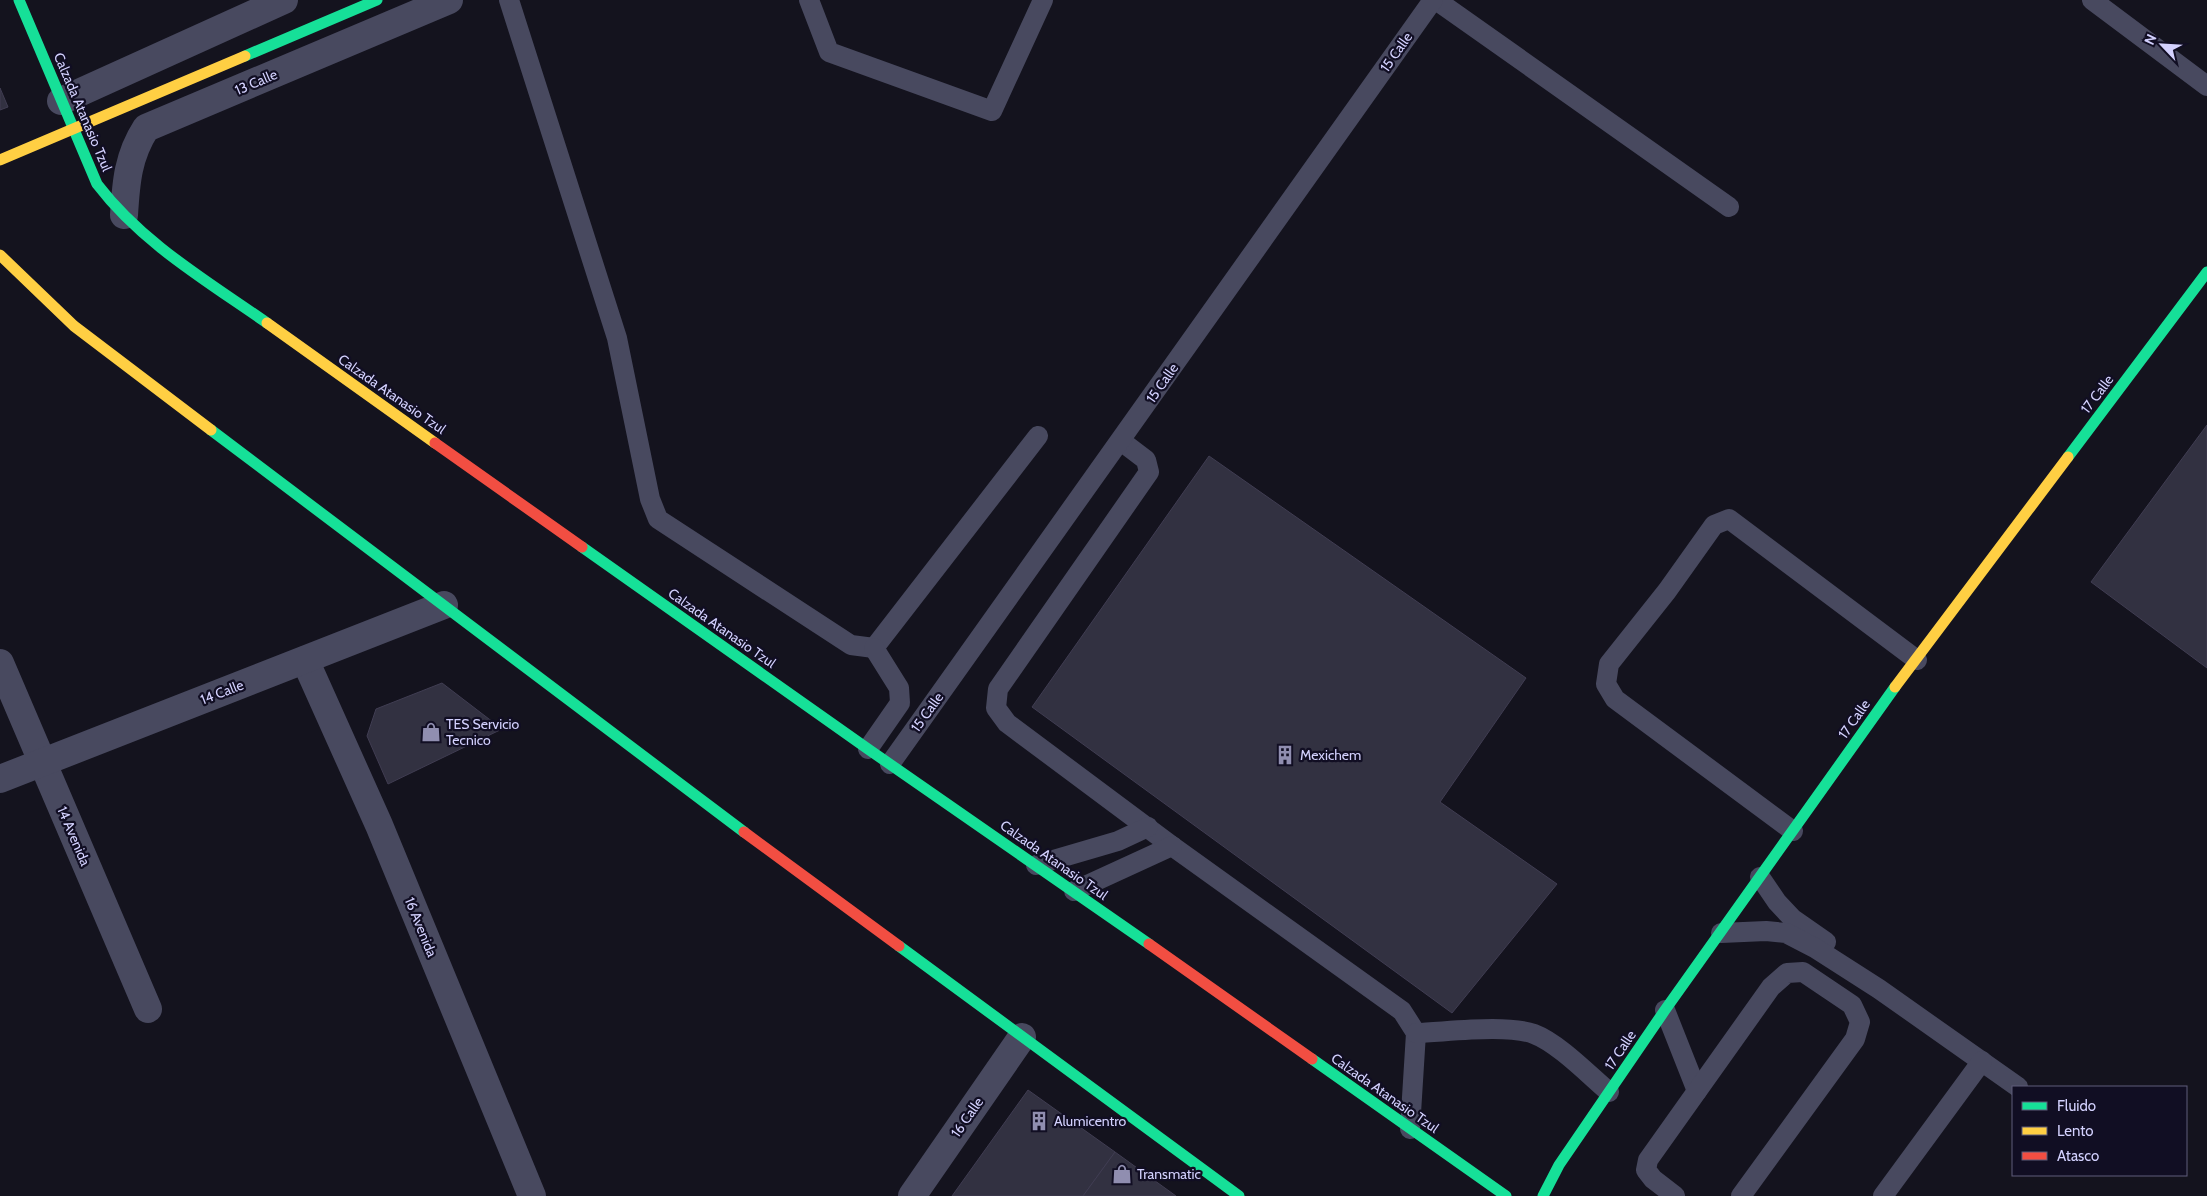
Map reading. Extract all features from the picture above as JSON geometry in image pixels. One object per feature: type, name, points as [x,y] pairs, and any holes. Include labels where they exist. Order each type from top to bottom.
[{"type":"main road","name":"Calzada Atanasio Tzul","points":[[19,0],[96,184],[124,215],[156,245],[868,749],[1074,891],[1506,1196]]},
{"type":"main road","name":"13 Calle","points":[[0,160],[377,0]]},
{"type":"main road","points":[[6,263],[74,326],[1022,1037],[1239,1196]]},
{"type":"main road","name":"17 Calle","points":[[1543,1196],[1559,1165],[1609,1092],[1904,674],[1917,660],[2207,272]]},
{"type":"street","points":[[61,102],[284,0]]},
{"type":"street","name":"13 Calle","points":[[124,215],[126,179],[135,145],[146,128],[450,0]]},
{"type":"street","name":"14 Calle","points":[[0,780],[444,605]]},
{"type":"street","name":"16 Avenida","points":[[305,660],[379,825],[532,1196]]},
{"type":"street","name":"14 Avenida","points":[[0,663],[148,1009]]},
{"type":"street","name":"16 Calle","points":[[912,1196],[1022,1037]]},
{"type":"lane","points":[[509,0],[617,338],[650,499],[658,519],[851,645],[874,648]]},
{"type":"lane","points":[[809,0],[829,52],[992,111],[1042,0]]},
{"type":"lane","points":[[1434,0],[1729,207]]},
{"type":"lane","name":"15 Calle","points":[[890,764],[1434,0]]},
{"type":"lane","points":[[2092,0],[2207,86]]},
{"type":"lane","points":[[874,648],[1038,436]]},
{"type":"lane","points":[[1121,441],[1146,460],[1149,472],[998,690],[996,708],[1007,724],[1172,846],[1402,1011],[1416,1033],[1410,1129]]},
{"type":"lane","points":[[1793,831],[1615,699],[1606,684],[1609,664],[1667,591],[1714,525],[1729,519],[1917,660]]},
{"type":"lane","points":[[868,749],[900,703],[899,688],[874,648]]},
{"type":"lane","points":[[1036,865],[1118,841],[1148,827]]},
{"type":"lane","points":[[1074,891],[1172,846]]},
{"type":"lane","points":[[1760,877],[1777,902],[1793,919],[1862,968],[1879,989]]},
{"type":"lane","points":[[1721,933],[1766,931],[1786,933],[1815,948],[1879,989],[2017,1086]]},
{"type":"lane","points":[[1675,1196],[1653,1179],[1646,1170],[1648,1160],[1771,986],[1787,973],[1803,972],[1852,1005],[1860,1022],[1855,1039],[1741,1196]]},
{"type":"lane","points":[[1666,1010],[1697,1091]]},
{"type":"lane","points":[[1416,1033],[1513,1029],[1534,1034],[1551,1043],[1609,1092]]},
{"type":"lane","points":[[1883,1196],[1982,1062]]},
{"type":"building","points":[[0,88],[8,107],[0,110]]},
{"type":"building","points":[[2207,425],[2207,668],[2091,582]]},
{"type":"building","name":"Mexichem","points":[[1209,456],[1526,678],[1440,802],[1557,884],[1452,1013],[1032,707]]},
{"type":"building","name":"TES Servicio Tecnico","points":[[442,683],[502,729],[388,784],[367,736],[376,709]]},
{"type":"building","name":"Alumicentro","points":[[1028,1090],[1115,1152],[1083,1196],[952,1196]]},
{"type":"building","name":"Transmatic","points":[[1115,1152],[1176,1196],[1083,1196]]},
{"type":"traffic: fast","points":[[19,0],[97,184],[134,225],[155,243],[176,260],[267,323]]},
{"type":"traffic: fast","points":[[245,56],[377,0]]},
{"type":"traffic: fast","points":[[2068,457],[2207,272]]},
{"type":"traffic: fast","points":[[211,430],[744,832]]},
{"type":"traffic: fast","points":[[582,547],[1149,944]]},
{"type":"traffic: fast","points":[[1543,1196],[1559,1165],[1665,1010],[1895,687]]},
{"type":"traffic: fast","points":[[899,946],[1239,1196]]},
{"type":"traffic: fast","points":[[1312,1059],[1506,1196]]},
{"type":"traffic: slow","points":[[0,160],[245,56]]},
{"type":"traffic: slow","points":[[0,255],[74,326],[211,430]]},
{"type":"traffic: slow","points":[[267,323],[435,443]]},
{"type":"traffic: slow","points":[[1895,687],[2068,457]]},
{"type":"traffic: jam","points":[[435,443],[582,547]]},
{"type":"traffic: jam","points":[[744,832],[899,946]]},
{"type":"traffic: jam","points":[[1149,944],[1312,1059]]},
{"type":"place","name":"TES Servicio Tecnico","points":[[431,732]]},
{"type":"place","name":"Mexichem","points":[[1285,755]]},
{"type":"place","name":"Alumicentro","points":[[1039,1121]]},
{"type":"place","name":"Transmatic","points":[[1122,1174]]}]
